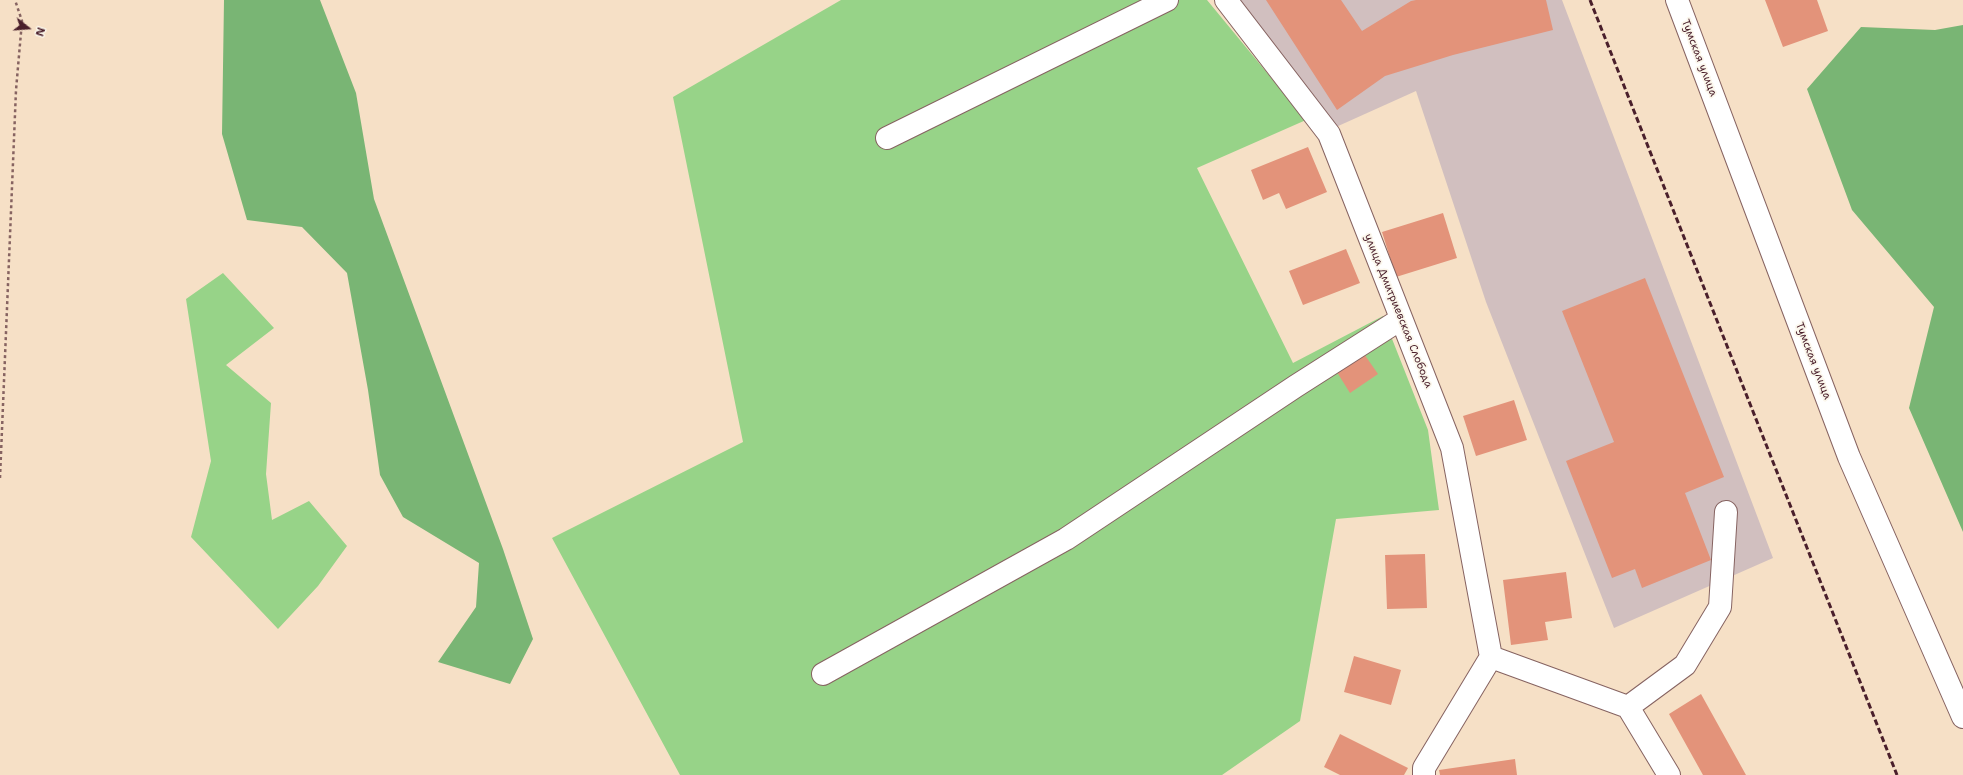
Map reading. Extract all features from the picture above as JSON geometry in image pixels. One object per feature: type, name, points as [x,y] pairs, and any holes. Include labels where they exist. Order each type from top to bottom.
[{"type":"street","points":[[887,138],[1167,0]]},
{"type":"street","name":"улица Дмитриевская Слобода","points":[[1226,0],[1328,134],[1452,448],[1491,657]]},
{"type":"street","name":"Тумская улица","points":[[1677,0],[1849,457],[1963,717]]},
{"type":"street","points":[[823,674],[1066,539],[1290,390],[1401,319]]},
{"type":"street","points":[[1628,707],[1685,665],[1720,607],[1726,512]]},
{"type":"street","points":[[1424,775],[1424,768],[1491,657],[1628,707],[1669,775]]},
{"type":"path","points":[[0,478],[16,90],[22,21],[15,0]]},
{"type":"shaded area","points":[[1237,0],[1562,0],[1773,558],[1614,628],[1486,302],[1416,91],[1336,127]]},
{"type":"green space","points":[[224,0],[320,0],[356,93],[374,199],[503,549],[533,639],[510,684],[438,662],[476,607],[479,563],[403,517],[380,475],[368,390],[347,273],[302,227],[247,220],[222,134]]},
{"type":"green space","points":[[841,0],[1207,0],[1306,120],[1197,168],[1293,363],[1383,316],[1428,430],[1439,510],[1336,519],[1300,721],[1222,775],[680,775],[552,538],[743,442],[673,97]]},
{"type":"green space","points":[[1963,25],[1963,532],[1909,408],[1934,307],[1852,210],[1807,89],[1861,27],[1935,30]]},
{"type":"green space","points":[[223,273],[274,328],[226,365],[271,403],[266,474],[272,520],[309,501],[347,546],[318,586],[278,629],[191,537],[211,461],[186,299]]},
{"type":"building","points":[[1266,0],[1341,0],[1362,31],[1411,1],[1416,0],[1546,0],[1553,30],[1453,55],[1385,76],[1337,110]]},
{"type":"building","points":[[1765,0],[1817,0],[1828,31],[1783,47]]},
{"type":"building","points":[[1308,147],[1327,192],[1286,209],[1279,193],[1263,200],[1251,170]]},
{"type":"building","points":[[1443,213],[1457,258],[1396,277],[1382,232]]},
{"type":"building","points":[[1346,249],[1360,283],[1303,305],[1289,271]]},
{"type":"building","points":[[1645,278],[1724,477],[1685,493],[1711,560],[1642,588],[1635,569],[1612,578],[1566,461],[1614,442],[1562,311]]},
{"type":"building","points":[[1362,351],[1378,374],[1350,393],[1335,369]]},
{"type":"building","points":[[1514,400],[1527,440],[1476,456],[1463,416]]},
{"type":"building","points":[[1425,554],[1427,608],[1387,609],[1385,555]]},
{"type":"building","points":[[1566,572],[1572,618],[1545,622],[1548,640],[1511,645],[1503,580]]},
{"type":"building","points":[[1354,656],[1401,670],[1391,705],[1344,692]]},
{"type":"building","points":[[1701,694],[1746,775],[1703,775],[1669,714]]},
{"type":"building","points":[[1340,734],[1408,768],[1404,775],[1340,775],[1324,767]]},
{"type":"building","points":[[1515,759],[1517,775],[1440,775],[1439,770]]},
{"type":"railway","points":[[1590,0],[1897,775]]}]
